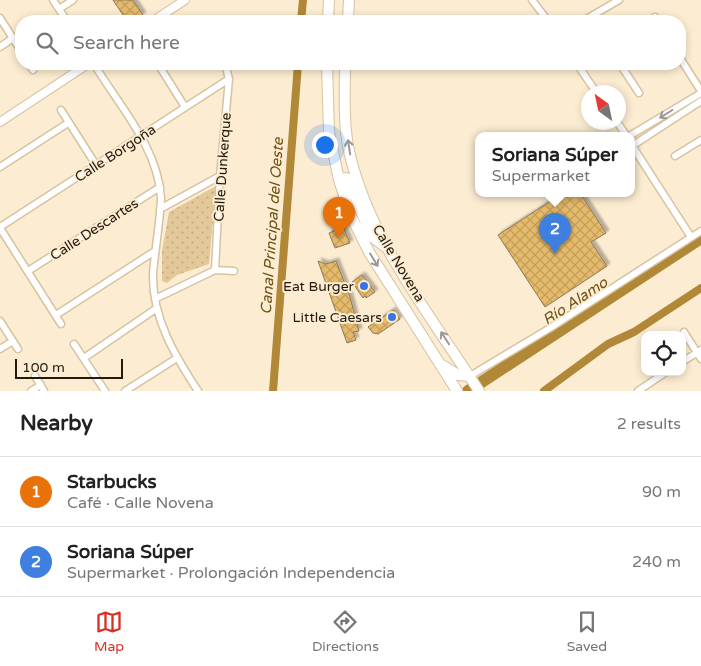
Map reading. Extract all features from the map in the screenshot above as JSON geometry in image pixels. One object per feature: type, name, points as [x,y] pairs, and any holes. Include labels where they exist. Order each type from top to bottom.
[{"type":"main road","points":[[328,15],[329,0]]},
{"type":"main road","points":[[348,15],[349,0]]},
{"type":"main road","name":"Calle Novena","points":[[327,70],[329,132],[343,195],[360,236],[457,390]]},
{"type":"main road","name":"Calle Novena","points":[[345,70],[345,106],[349,149],[354,171],[373,220],[387,248],[479,391]]},
{"type":"main road","points":[[328,85],[332,94],[334,129],[341,164],[348,172],[354,171]]},
{"type":"main road","points":[[339,180],[348,179],[371,236],[387,248]]},
{"type":"main road","points":[[439,364],[458,375],[471,378]]},
{"type":"street","points":[[53,0],[63,15]]},
{"type":"street","points":[[59,9],[73,0]]},
{"type":"street","points":[[162,15],[185,0]]},
{"type":"street","points":[[532,0],[543,15]]},
{"type":"street","points":[[593,15],[619,0]]},
{"type":"street","points":[[0,18],[15,41]]},
{"type":"street","points":[[0,47],[13,38]]},
{"type":"street","points":[[635,133],[701,92],[686,68]]},
{"type":"street","points":[[0,122],[79,70]]},
{"type":"street","points":[[98,70],[141,136],[149,152],[160,187],[160,209],[153,276],[155,299],[165,334],[177,358],[198,391]]},
{"type":"street","points":[[162,70],[185,108]]},
{"type":"street","name":"Calle Dunkerque","points":[[215,270],[220,176],[229,79],[227,70]]},
{"type":"street","points":[[581,70],[591,85]]},
{"type":"street","points":[[624,70],[639,93]]},
{"type":"street","name":"Calle Borgoña","points":[[0,228],[229,79]]},
{"type":"street","points":[[635,143],[701,101]]},
{"type":"street","points":[[61,110],[96,165]]},
{"type":"street","points":[[0,167],[68,123]]},
{"type":"street","points":[[675,156],[701,140]]},
{"type":"street","points":[[635,150],[692,238]]},
{"type":"street","points":[[160,209],[220,176]]},
{"type":"street","name":"Calle Descartes","points":[[28,271],[160,187]]},
{"type":"street","points":[[0,228],[62,324]]},
{"type":"street","points":[[471,378],[701,231]]},
{"type":"street","points":[[56,315],[155,251]]},
{"type":"street","points":[[155,299],[215,270],[234,271]]},
{"type":"street","points":[[84,358],[157,308]]},
{"type":"street","points":[[0,321],[18,349]]},
{"type":"street","points":[[686,335],[699,351],[701,359]]},
{"type":"street","points":[[0,349],[13,341]]},
{"type":"street","points":[[74,344],[104,391]]},
{"type":"street","points":[[686,359],[699,351]]},
{"type":"street","points":[[125,391],[177,358]]},
{"type":"street","points":[[31,391],[42,388],[34,376]]},
{"type":"street","points":[[638,391],[660,376]]},
{"type":"shaded area","points":[[216,186],[209,264],[177,275],[167,283],[162,281],[162,251],[169,212]]},
{"type":"building","points":[[113,0],[133,0],[143,15],[123,15]]},
{"type":"building","points":[[557,197],[583,197],[606,233],[591,242],[607,266],[545,307],[498,235]]},
{"type":"building","points":[[343,227],[350,243],[335,248],[329,233]]},
{"type":"building","points":[[318,261],[326,264],[336,261],[350,297],[359,331],[353,332],[356,340],[347,343]]},
{"type":"building","name":"Eat Burger","points":[[362,275],[375,292],[366,298],[365,296],[363,298],[352,282]]},
{"type":"building","points":[[393,310],[400,319],[378,334],[373,333],[368,327]]},
{"type":"waterway","name":"Canal Principal del Oeste","points":[[302,15],[303,0]]},
{"type":"waterway","name":"Canal Principal del Oeste","points":[[273,391],[298,70]]},
{"type":"waterway","name":"Río Alamo","points":[[468,391],[701,238]]},
{"type":"waterway","points":[[544,391],[608,344],[634,332],[701,288]]},
{"type":"place","name":"Starbucks","points":[[339,238]]},
{"type":"place","name":"Soriana Súper","points":[[555,254]]},
{"type":"place","name":"Eat Burger","points":[[364,286]]},
{"type":"place","name":"Little Caesars","points":[[392,317]]}]
